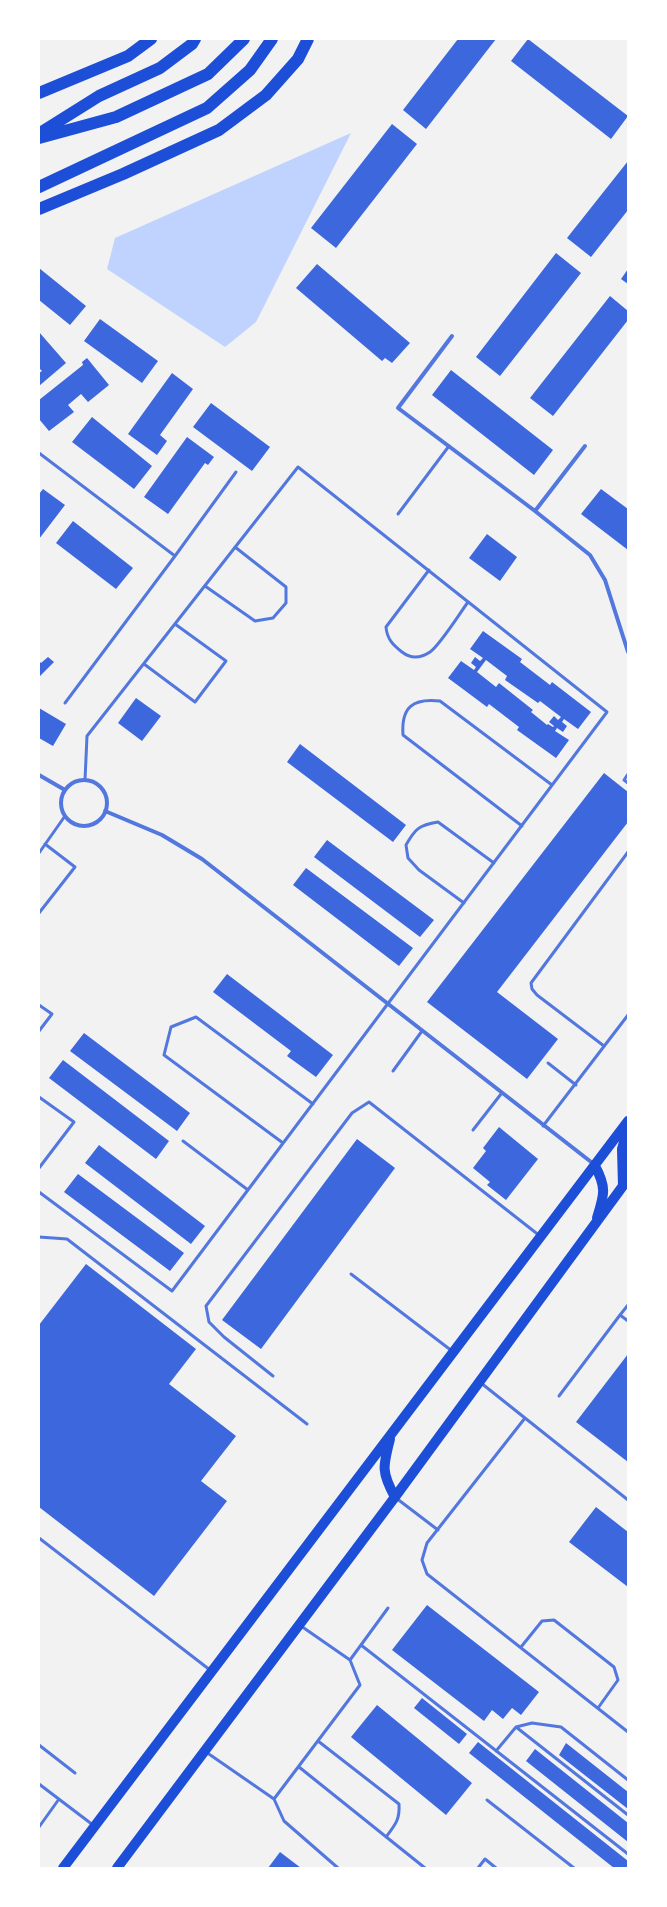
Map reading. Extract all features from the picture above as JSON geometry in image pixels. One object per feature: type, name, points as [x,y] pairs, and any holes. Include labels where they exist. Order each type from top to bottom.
[{"type":"highway","points":[[39,93],[128,56],[151,39]]},
{"type":"highway","points":[[39,134],[99,96],[160,68],[192,44],[195,39]]},
{"type":"highway","points":[[39,138],[116,117],[208,74],[244,39]]},
{"type":"highway","points":[[39,187],[207,108],[250,70],[272,39]]},
{"type":"highway","points":[[39,209],[123,174],[219,130],[266,95],[298,59],[308,39]]},
{"type":"main road","points":[[63,1868],[628,1121]]},
{"type":"main road","points":[[117,1868],[395,1497],[626,1185],[622,1149],[628,1127]]},
{"type":"main road","points":[[594,1227],[603,1198],[603,1180],[595,1166]]},
{"type":"main road","points":[[391,1433],[383,1464],[385,1480],[395,1497]]},
{"type":"street","points":[[452,336],[398,408],[535,511],[590,555],[605,580],[628,652]]},
{"type":"street","points":[[535,511],[585,446]]},
{"type":"street","points":[[39,775],[65,790]]},
{"type":"street","points":[[77,780],[85,780],[93,782],[102,789],[106,800],[105,811],[101,818],[94,823],[86,825],[75,823],[65,816],[61,805],[65,790],[70,784],[77,780]]},
{"type":"street","points":[[105,811],[162,835],[202,859],[595,1166]]},
{"type":"lane","points":[[398,514],[449,446]]},
{"type":"lane","points":[[39,453],[175,556]]},
{"type":"lane","points":[[39,1192],[172,1291],[607,712],[298,467],[87,736],[85,780]]},
{"type":"lane","points":[[65,703],[236,472]]},
{"type":"lane","points":[[205,586],[255,621],[273,618],[286,603],[286,586],[235,547]]},
{"type":"lane","points":[[429,570],[386,627],[387,638],[395,647],[407,656],[418,657],[431,651],[468,602]]},
{"type":"lane","points":[[144,664],[195,702],[226,661],[176,624]]},
{"type":"lane","points":[[522,826],[402,735],[401,720],[411,705],[426,700],[440,701],[552,785]]},
{"type":"lane","points":[[628,774],[624,780],[628,783]]},
{"type":"lane","points":[[39,853],[65,816]]},
{"type":"lane","points":[[464,903],[419,870],[408,858],[406,845],[413,832],[423,824],[438,822],[494,863]]},
{"type":"lane","points":[[39,913],[76,867],[45,844]]},
{"type":"lane","points":[[604,1046],[537,995],[532,989],[531,984],[628,852]]},
{"type":"lane","points":[[39,1005],[52,1014],[39,1031]]},
{"type":"lane","points":[[543,1126],[576,1085],[628,1015]]},
{"type":"lane","points":[[283,1143],[164,1055],[171,1027],[196,1017],[313,1104]]},
{"type":"lane","points":[[393,1070],[422,1031]]},
{"type":"lane","points":[[548,1063],[576,1085]]},
{"type":"lane","points":[[473,1130],[501,1094]]},
{"type":"lane","points":[[39,1097],[74,1122],[39,1168]]},
{"type":"lane","points":[[273,1376],[209,1322],[206,1306],[352,1113],[369,1102],[541,1237]]},
{"type":"lane","points":[[183,1140],[248,1190]]},
{"type":"lane","points":[[39,1237],[67,1239],[307,1424]]},
{"type":"lane","points":[[351,1274],[453,1352]]},
{"type":"lane","points":[[559,1396],[628,1305]]},
{"type":"lane","points":[[620,1316],[628,1321]]},
{"type":"lane","points":[[479,1382],[628,1500]]},
{"type":"lane","points":[[525,1418],[427,1543],[422,1560],[427,1574],[628,1732]]},
{"type":"lane","points":[[395,1497],[438,1530]]},
{"type":"lane","points":[[39,1538],[212,1672]]},
{"type":"lane","points":[[350,1660],[388,1608]]},
{"type":"lane","points":[[520,1647],[542,1621],[554,1620],[614,1667],[618,1680],[598,1708]]},
{"type":"lane","points":[[274,1799],[360,1685],[350,1660],[299,1625]]},
{"type":"lane","points":[[361,1645],[628,1854]]},
{"type":"lane","points":[[496,1751],[516,1727],[532,1723],[561,1727],[628,1780]]},
{"type":"lane","points":[[516,1727],[628,1815]]},
{"type":"lane","points":[[318,1741],[399,1804],[400,1814],[397,1822],[386,1837]]},
{"type":"lane","points":[[39,1745],[75,1773]]},
{"type":"lane","points":[[204,1751],[274,1799],[284,1821],[338,1868]]},
{"type":"lane","points":[[299,1767],[425,1868]]},
{"type":"lane","points":[[39,1784],[95,1826]]},
{"type":"lane","points":[[39,1827],[59,1799]]},
{"type":"lane","points":[[487,1800],[574,1868]]},
{"type":"lane","points":[[478,1868],[485,1859],[496,1868]]},
{"type":"water","points":[[351,133],[256,322],[225,347],[107,269],[115,238]]},
{"type":"building","points":[[458,39],[496,39],[426,129],[403,110]]},
{"type":"building","points":[[528,39],[628,116],[611,139],[511,61]]},
{"type":"building","points":[[392,124],[417,144],[336,248],[311,228]]},
{"type":"building","points":[[628,161],[628,210],[591,257],[567,238]]},
{"type":"building","points":[[556,253],[581,273],[500,376],[476,357]]},
{"type":"building","points":[[317,264],[410,343],[392,363],[385,358],[382,361],[296,288]]},
{"type":"building","points":[[39,268],[86,306],[70,325],[39,300]]},
{"type":"building","points":[[628,269],[628,284],[621,279]]},
{"type":"building","points":[[610,296],[628,311],[628,320],[553,416],[530,398]]},
{"type":"building","points":[[100,319],[158,361],[142,383],[84,341]]},
{"type":"building","points":[[39,332],[66,363],[39,386],[39,373],[42,371],[39,368]]},
{"type":"building","points":[[87,358],[109,385],[88,402],[81,394],[68,405],[74,412],[49,431],[39,419],[39,400],[83,365],[82,362]]},
{"type":"building","points":[[451,370],[553,450],[534,475],[432,395]]},
{"type":"building","points":[[172,373],[193,389],[160,435],[167,441],[157,455],[128,434]]},
{"type":"building","points":[[211,403],[270,447],[252,471],[193,427]]},
{"type":"building","points":[[92,417],[152,466],[134,489],[72,442]]},
{"type":"building","points":[[187,437],[214,457],[208,465],[205,463],[168,514],[144,497]]},
{"type":"building","points":[[43,489],[65,505],[39,539],[39,494]]},
{"type":"building","points":[[601,489],[628,509],[628,550],[581,514]]},
{"type":"building","points":[[73,521],[133,568],[116,589],[56,543]]},
{"type":"building","points":[[487,534],[517,557],[500,581],[469,558]]},
{"type":"building","points":[[483,631],[522,659],[520,662],[550,685],[552,682],[591,712],[578,729],[564,719],[562,722],[567,726],[563,732],[557,728],[555,731],[569,740],[556,758],[517,730],[519,727],[489,704],[487,707],[448,678],[461,661],[474,670],[476,667],[471,663],[475,657],[480,661],[483,658],[470,649]],"holes":[[[486,660],[507,676],[505,680],[538,703],[540,701],[561,717],[558,720],[554,716],[549,722],[554,726],[553,727],[548,724],[547,725],[531,712],[533,710],[499,683],[496,687],[477,672]]]},
{"type":"building","points":[[48,657],[54,662],[39,677],[39,661],[41,663]]},
{"type":"building","points":[[136,698],[161,716],[142,741],[118,723]]},
{"type":"building","points":[[39,708],[66,724],[53,746],[39,738]]},
{"type":"building","points":[[300,744],[406,825],[393,842],[287,762]]},
{"type":"building","points":[[604,773],[628,792],[628,822],[497,992],[558,1039],[527,1079],[427,1002]]},
{"type":"building","points":[[327,840],[434,920],[420,937],[314,857]]},
{"type":"building","points":[[306,868],[413,948],[399,966],[293,885]]},
{"type":"building","points":[[227,974],[333,1055],[316,1077],[287,1056],[291,1051],[213,992]]},
{"type":"building","points":[[84,1033],[190,1113],[177,1131],[70,1051]]},
{"type":"building","points":[[63,1060],[169,1141],[156,1159],[49,1078]]},
{"type":"building","points":[[499,1127],[538,1159],[506,1200],[487,1185],[490,1182],[473,1168],[486,1151],[483,1148]]},
{"type":"building","points":[[357,1139],[395,1168],[261,1349],[222,1320]]},
{"type":"building","points":[[99,1145],[205,1226],[191,1244],[85,1163]]},
{"type":"building","points":[[78,1174],[184,1253],[170,1271],[64,1192]]},
{"type":"building","points":[[86,1264],[196,1349],[169,1384],[236,1436],[201,1481],[227,1501],[154,1596],[39,1507],[39,1325]]},
{"type":"building","points":[[628,1354],[628,1462],[576,1422]]},
{"type":"building","points":[[596,1507],[628,1532],[628,1587],[569,1542]]},
{"type":"building","points":[[427,1605],[539,1692],[521,1715],[512,1708],[503,1719],[492,1710],[484,1721],[392,1650]]},
{"type":"building","points":[[422,1698],[467,1734],[459,1744],[414,1708]]},
{"type":"building","points":[[377,1705],[472,1783],[446,1815],[351,1737]]},
{"type":"building","points":[[478,1742],[628,1861],[628,1868],[614,1868],[469,1753]]},
{"type":"building","points":[[566,1743],[628,1792],[628,1809],[559,1755]]},
{"type":"building","points":[[535,1749],[628,1823],[628,1842],[526,1761]]},
{"type":"building","points":[[280,1852],[301,1868],[268,1868]]}]
